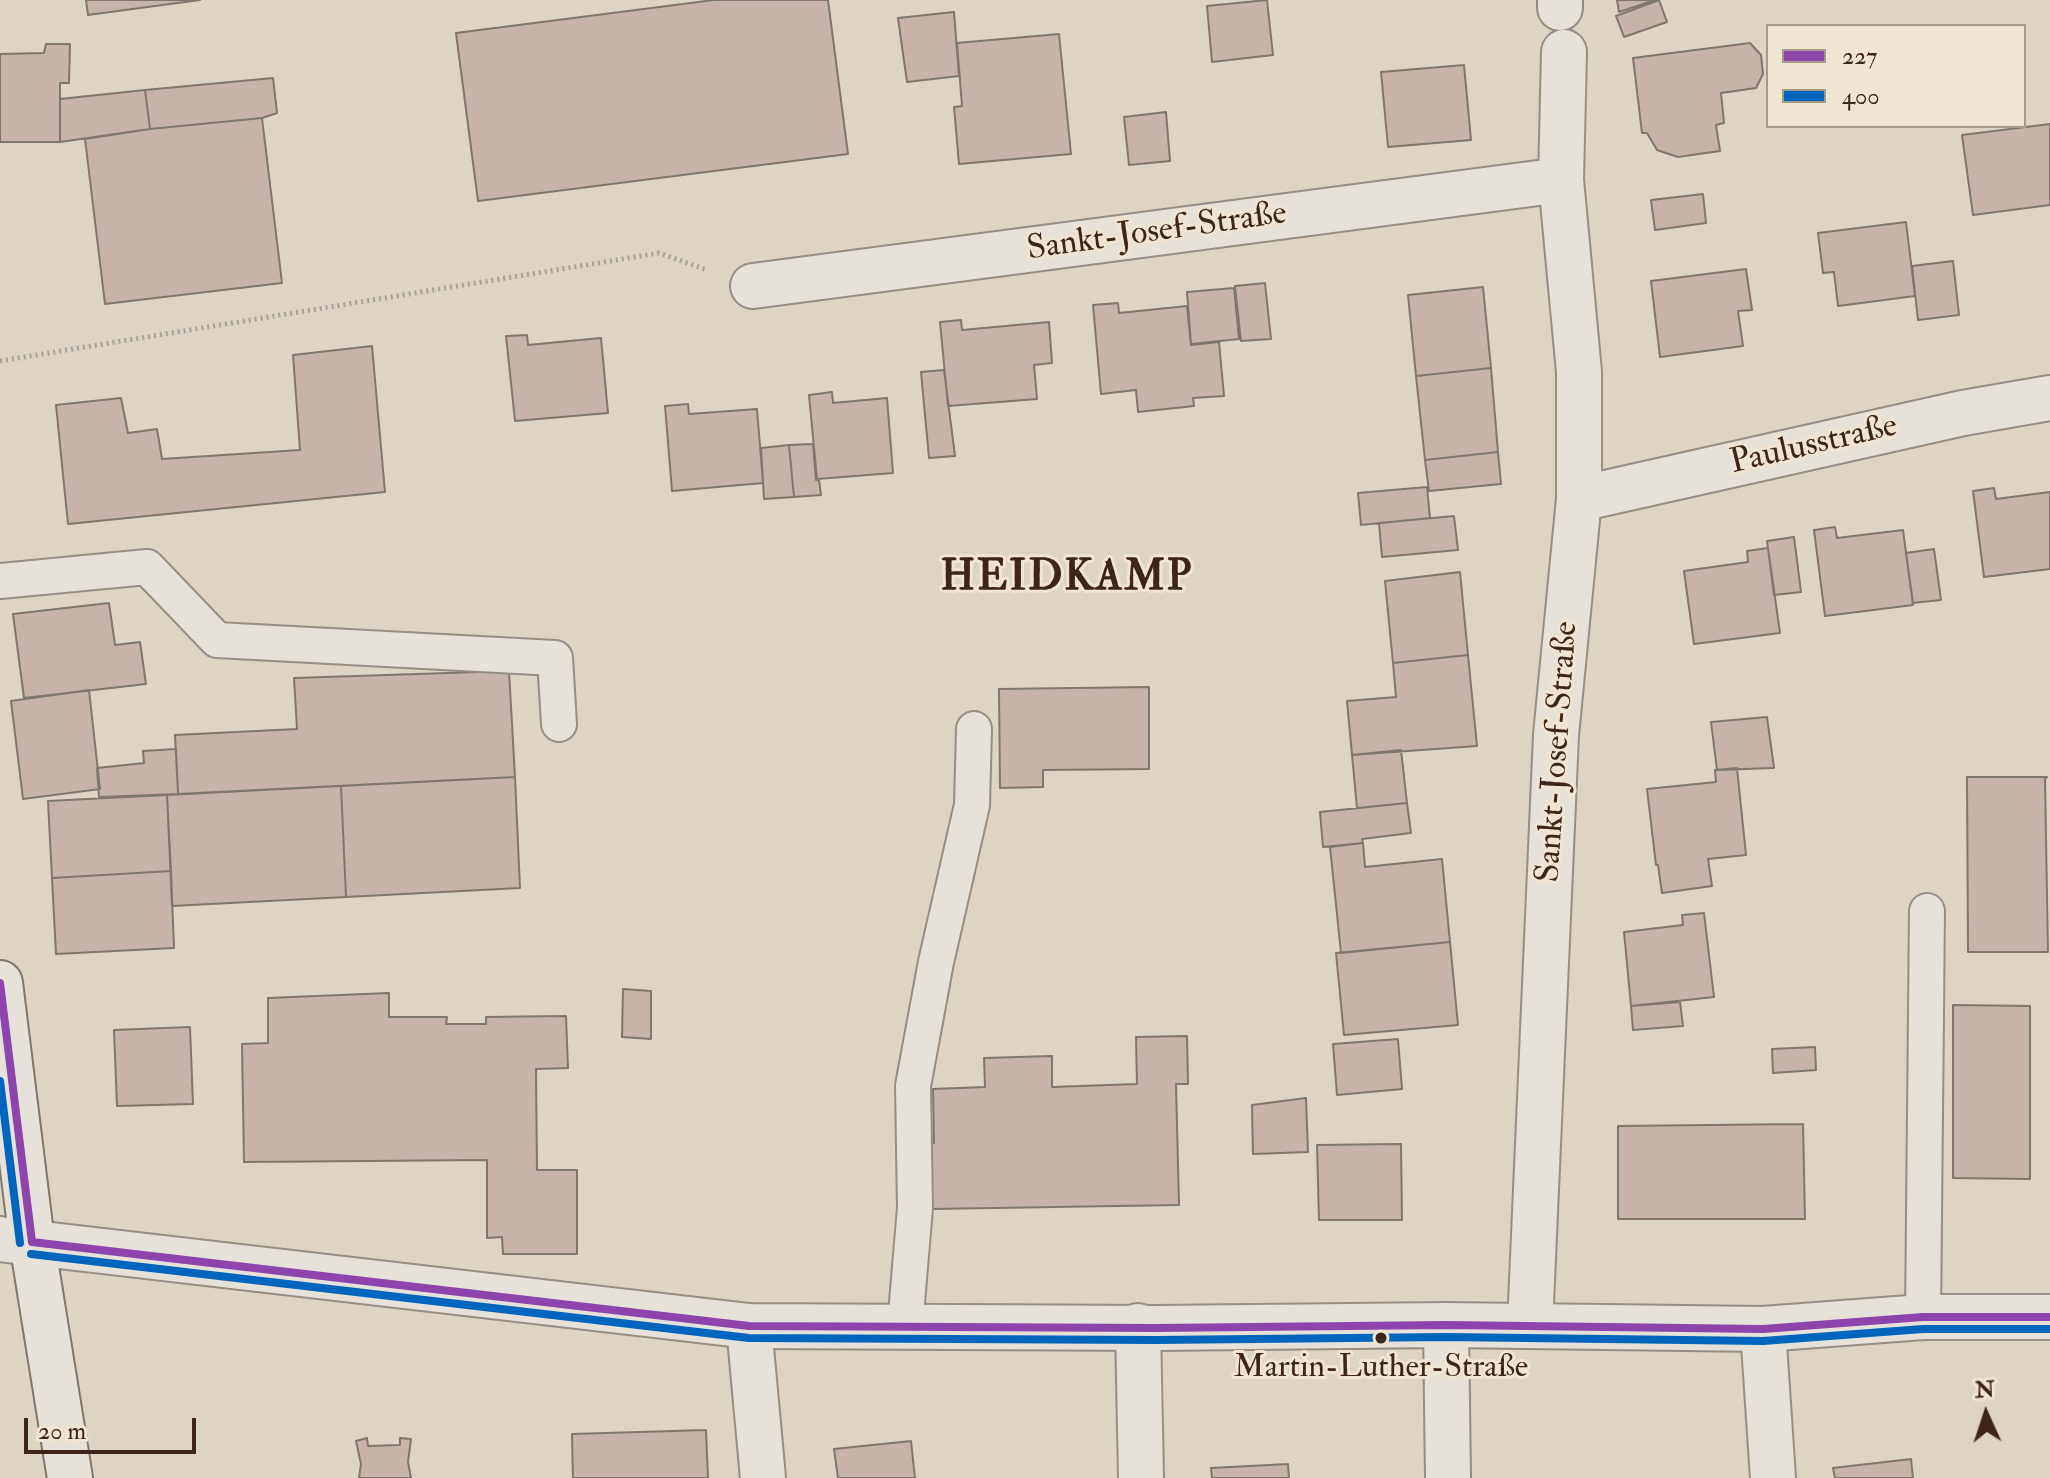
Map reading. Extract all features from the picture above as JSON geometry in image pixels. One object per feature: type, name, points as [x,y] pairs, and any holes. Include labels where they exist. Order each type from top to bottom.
[{"type":"street","name":"Sankt-Josef-Straße","points":[[1530,1326],[1556,735],[1579,499],[1579,372],[1561,180],[1564,52]]},
{"type":"street","name":"Sankt-Josef-Straße","points":[[753,286],[1561,180]]},
{"type":"street","name":"Paulusstraße","points":[[1579,499],[1963,413],[2050,398]]},
{"type":"street","points":[[0,983],[16,1240],[70,1478]]},
{"type":"street","points":[[16,1240],[749,1326],[1171,1328],[1446,1325],[1763,1329],[1923,1317],[2050,1317]]},
{"type":"street","points":[[1446,1325],[1448,1478]]},
{"type":"street","points":[[749,1326],[763,1478]]},
{"type":"street","points":[[1138,1326],[1141,1478]]},
{"type":"street","points":[[1763,1329],[1773,1478]]},
{"type":"lane","points":[[0,581],[147,567],[217,640],[555,658],[559,724]]},
{"type":"lane","points":[[905,1326],[915,1208],[913,1086],[936,962],[972,805],[974,729]]},
{"type":"lane","points":[[1923,1317],[1927,911]]},
{"type":"path","points":[[0,361],[659,253],[753,286]]},
{"type":"building","points":[[86,0],[200,0],[88,15]]},
{"type":"building","points":[[714,0],[828,0],[848,154],[478,201],[456,33]]},
{"type":"building","points":[[1267,0],[1273,55],[1212,62],[1207,6]]},
{"type":"building","points":[[1617,0],[1655,0],[1619,12]]},
{"type":"building","points":[[1659,0],[1667,22],[1624,37],[1616,16]]},
{"type":"building","points":[[954,12],[959,76],[907,82],[898,18]]},
{"type":"building","points":[[1059,34],[1071,154],[959,164],[954,107],[962,106],[957,43]]},
{"type":"building","points":[[1750,43],[1761,55],[1763,74],[1756,88],[1721,93],[1724,123],[1716,125],[1720,151],[1678,157],[1657,150],[1647,133],[1642,133],[1633,58]]},
{"type":"building","points":[[46,44],[70,44],[69,83],[60,83],[60,142],[0,142],[0,54],[44,53]]},
{"type":"building","points":[[1464,65],[1471,140],[1388,147],[1381,72]]},
{"type":"building","points":[[273,78],[277,113],[262,118],[150,129],[145,90]]},
{"type":"building","points":[[145,90],[150,129],[60,142],[60,99]]},
{"type":"building","points":[[1166,112],[1170,161],[1129,165],[1124,117]]},
{"type":"building","points":[[262,118],[282,283],[105,304],[85,139]]},
{"type":"building","points":[[2050,124],[2050,205],[1973,215],[1962,135]]},
{"type":"building","points":[[1703,194],[1706,223],[1655,230],[1651,200]]},
{"type":"building","points":[[1906,222],[1915,296],[1838,306],[1834,272],[1823,273],[1818,233]]},
{"type":"building","points":[[1953,261],[1959,315],[1918,320],[1912,266]]},
{"type":"building","points":[[1746,269],[1752,310],[1738,311],[1743,346],[1660,357],[1651,281]]},
{"type":"building","points":[[1265,283],[1271,339],[1241,341],[1235,286]]},
{"type":"building","points":[[1483,287],[1491,368],[1416,376],[1408,295]]},
{"type":"building","points":[[1234,288],[1239,339],[1191,344],[1187,292]]},
{"type":"building","points":[[1118,303],[1119,313],[1187,306],[1191,345],[1219,342],[1224,396],[1193,398],[1194,406],[1138,412],[1136,390],[1101,394],[1093,305]]},
{"type":"building","points":[[961,320],[962,330],[1049,322],[1052,363],[1034,365],[1037,399],[948,406],[940,322]]},
{"type":"building","points":[[527,335],[528,345],[601,338],[608,413],[515,421],[506,336]]},
{"type":"building","points":[[372,346],[385,492],[68,524],[56,405],[121,398],[128,433],[157,429],[162,459],[300,450],[293,355]]},
{"type":"building","points":[[1491,368],[1498,452],[1425,460],[1416,376]]},
{"type":"building","points":[[944,370],[955,456],[929,458],[921,372]]},
{"type":"building","points":[[832,392],[833,403],[887,398],[893,473],[817,479],[809,395]]},
{"type":"building","points":[[688,404],[689,414],[757,409],[763,483],[672,491],[665,406]]},
{"type":"building","points":[[813,444],[816,480],[819,480],[821,495],[794,497],[789,445]]},
{"type":"building","points":[[789,445],[794,497],[764,499],[761,448]]},
{"type":"building","points":[[1498,452],[1501,484],[1429,491],[1425,460]]},
{"type":"building","points":[[1427,487],[1430,518],[1361,525],[1358,493]]},
{"type":"building","points":[[1994,488],[1996,499],[2050,492],[2050,569],[1984,577],[1973,491]]},
{"type":"building","points":[[1454,516],[1458,550],[1382,557],[1379,523]]},
{"type":"building","points":[[1835,527],[1837,538],[1903,530],[1913,605],[1825,616],[1814,530]]},
{"type":"building","points":[[1794,537],[1801,592],[1774,595],[1767,541]]},
{"type":"building","points":[[1768,548],[1780,633],[1694,644],[1684,571],[1748,562],[1747,551]]},
{"type":"building","points":[[1934,549],[1941,600],[1913,603],[1906,553]]},
{"type":"building","points":[[1460,572],[1468,655],[1393,663],[1385,581]]},
{"type":"building","points":[[109,603],[115,645],[140,642],[146,684],[24,698],[13,614]]},
{"type":"building","points":[[1468,655],[1477,746],[1352,755],[1347,701],[1396,697],[1393,663]]},
{"type":"building","points":[[509,671],[515,777],[178,794],[175,735],[297,729],[294,678]]},
{"type":"building","points":[[1149,687],[1149,769],[1043,770],[1043,787],[1000,788],[999,689]]},
{"type":"building","points":[[89,690],[100,789],[23,799],[11,701]]},
{"type":"building","points":[[1767,717],[1774,768],[1717,770],[1711,722]]},
{"type":"building","points":[[176,749],[178,794],[99,797],[97,768],[144,763],[143,751]]},
{"type":"building","points":[[1401,750],[1407,803],[1357,808],[1352,755]]},
{"type":"building","points":[[1737,768],[1746,855],[1708,859],[1712,886],[1662,893],[1647,789],[1716,782],[1715,770]]},
{"type":"building","points":[[515,777],[520,888],[346,897],[341,786]]},
{"type":"building","points":[[1967,777],[2047,777],[2048,952],[1968,952]]},
{"type":"building","points":[[341,786],[346,897],[172,906],[167,795]]},
{"type":"building","points":[[167,795],[171,871],[52,878],[48,801]]},
{"type":"building","points":[[1407,803],[1411,833],[1323,847],[1320,812]]},
{"type":"building","points":[[1363,843],[1365,867],[1442,859],[1450,942],[1341,953],[1330,847]]},
{"type":"building","points":[[171,871],[174,948],[56,954],[52,878]]},
{"type":"building","points":[[1704,913],[1714,997],[1631,1006],[1624,932],[1683,925],[1682,915]]},
{"type":"building","points":[[1450,942],[1458,1025],[1344,1035],[1336,953]]},
{"type":"building","points":[[623,989],[651,991],[651,1039],[622,1037]]},
{"type":"building","points":[[389,993],[389,1017],[447,1017],[446,1024],[486,1024],[486,1017],[566,1016],[568,1068],[536,1069],[537,1170],[577,1170],[577,1254],[503,1254],[502,1237],[487,1238],[487,1160],[244,1162],[242,1044],[268,1043],[268,998]]},
{"type":"building","points":[[1680,1002],[1683,1026],[1633,1030],[1631,1006]]},
{"type":"building","points":[[1953,1005],[2030,1006],[2030,1179],[1953,1178]]},
{"type":"building","points":[[190,1027],[193,1104],[117,1106],[114,1030]]},
{"type":"building","points":[[1187,1036],[1188,1084],[1176,1084],[1179,1205],[932,1209],[930,1143],[934,1143],[933,1089],[985,1087],[984,1058],[1052,1056],[1052,1087],[1137,1084],[1136,1037]]},
{"type":"building","points":[[1398,1039],[1402,1089],[1337,1095],[1333,1044]]},
{"type":"building","points":[[1815,1047],[1816,1070],[1773,1073],[1772,1049]]},
{"type":"building","points":[[1306,1098],[1308,1152],[1253,1154],[1252,1105]]},
{"type":"building","points":[[1803,1124],[1805,1219],[1618,1219],[1618,1126]]},
{"type":"building","points":[[1401,1144],[1402,1220],[1319,1220],[1317,1145]]},
{"type":"building","points":[[706,1430],[708,1478],[573,1478],[572,1434]]},
{"type":"building","points":[[367,1438],[368,1446],[400,1445],[400,1438],[411,1439],[408,1462],[411,1478],[359,1478],[361,1464],[356,1441]]},
{"type":"building","points":[[911,1441],[915,1478],[838,1478],[834,1449]]},
{"type":"building","points":[[1911,1459],[1913,1478],[1835,1478],[1833,1468]]},
{"type":"building","points":[[1288,1464],[1289,1478],[1212,1478],[1211,1468]]},
{"type":"transit line","name":"227","points":[[0,983],[32,1242]]},
{"type":"transit line","name":"400","points":[[0,1081],[20,1243]]},
{"type":"transit line","name":"227","points":[[32,1242],[749,1326],[1156,1328],[1446,1325],[1763,1329],[1923,1317],[2050,1317]]},
{"type":"transit line","name":"400","points":[[31,1254],[749,1338],[1156,1340],[1446,1337],[1763,1341],[1923,1329],[2050,1329]]},
{"type":"place","name":"Martin-Luther-Straße","points":[[1381,1338]]},
{"type":"district","name":"HEIDKAMP","points":[[1067,580]]}]
